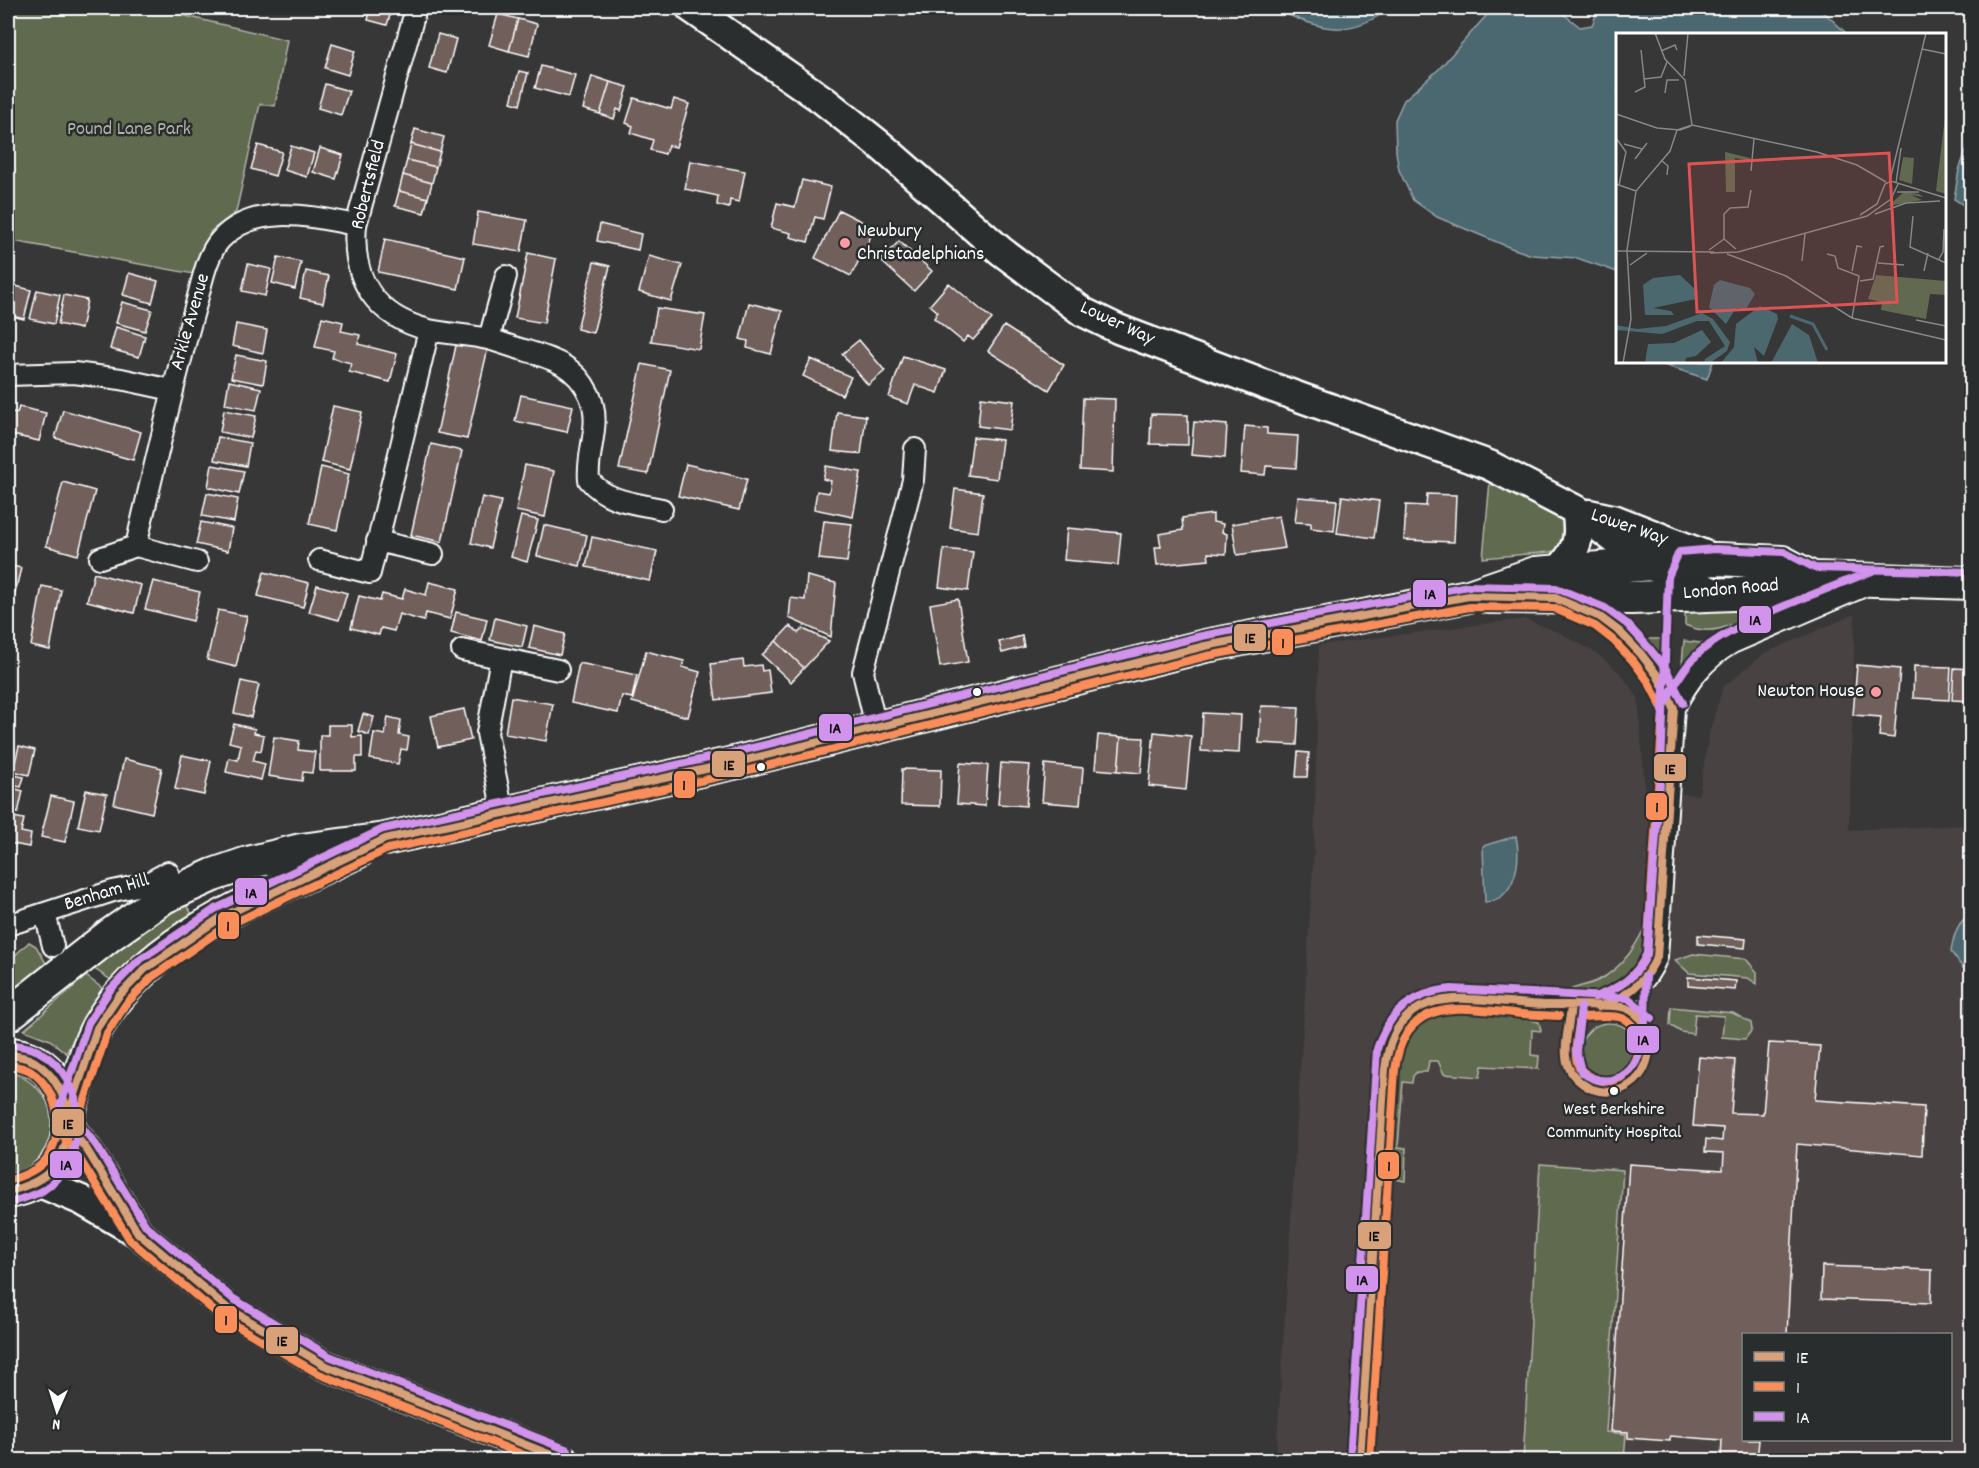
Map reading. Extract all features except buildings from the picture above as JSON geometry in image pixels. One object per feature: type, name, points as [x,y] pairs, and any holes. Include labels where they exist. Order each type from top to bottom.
[{"type":"main road","name":"London Road","points":[[385,839],[738,762],[1205,646],[1469,597],[1558,584],[1650,565],[1716,560],[1782,562],[1812,578]]},
{"type":"main road","name":"London Road","points":[[1558,584],[1715,593],[1777,589],[1812,578],[1971,583]]},
{"type":"main road","points":[[8,1015],[110,935],[164,897],[248,863],[301,850],[385,839]]},
{"type":"main road","points":[[18,1193],[53,1169],[63,1152],[69,1120],[97,1028],[117,997],[145,969],[220,918],[385,839]]},
{"type":"main road","points":[[8,1054],[33,1061],[50,1074],[62,1092],[69,1120]]},
{"type":"street","name":"Robertsfield","points":[[416,8],[356,225],[357,258],[367,290],[387,312],[429,330],[489,339],[553,358],[574,372],[590,395],[595,416],[589,480],[599,492],[614,499],[662,509]]},
{"type":"street","name":"Lower Way","points":[[690,8],[823,100],[881,146],[1001,251],[1083,312],[1118,329],[1271,387],[1490,465],[1576,510],[1650,565],[1715,593]]},
{"type":"street","name":"Arkle Avenue","points":[[136,546],[172,390],[206,267],[221,239],[244,224],[276,216],[306,215],[356,225]]},
{"type":"street","points":[[489,339],[506,276]]},
{"type":"street","points":[[319,561],[370,573],[429,330]]},
{"type":"street","points":[[8,375],[74,373],[121,379],[172,390]]},
{"type":"street","points":[[876,727],[863,672],[913,480],[915,449]]},
{"type":"street","name":"Lower Way","points":[[1576,510],[1616,520],[1716,560]]},
{"type":"street","points":[[1576,510],[1579,527],[1578,543],[1558,584],[1626,637],[1657,675],[1674,708]]},
{"type":"street","points":[[377,541],[433,554]]},
{"type":"street","points":[[100,558],[136,546],[197,562]]},
{"type":"street","points":[[1378,1177],[1387,1050],[1401,1022],[1414,1010],[1433,1001],[1466,999],[1599,1007],[1633,993],[1651,972],[1657,957],[1674,708],[1690,678],[1714,654],[1782,619],[1877,580]]},
{"type":"street","points":[[462,650],[558,670]]},
{"type":"street","points":[[501,658],[487,733],[503,813]]},
{"type":"street","name":"Benham Hill","points":[[8,925],[113,891],[146,884],[168,872]]},
{"type":"street","name":"Benham Hill","points":[[45,913],[53,946]]},
{"type":"street","points":[[69,1120],[138,1233]]},
{"type":"street","points":[[18,1193],[81,1200],[138,1233],[225,1307],[324,1365],[564,1461]]},
{"type":"street","points":[[1360,1461],[1366,1361]]},
{"type":"shaded area","name":"West Berkshire Community Hospital","points":[[1855,614],[1849,830],[1971,825],[1972,1444],[1966,1460],[1276,1460],[1314,850],[1319,645],[1524,619],[1560,633],[1596,653],[1621,674],[1638,698],[1645,792],[1699,795],[1709,734],[1723,687],[1765,653]]},
{"type":"green space","name":"Pound Lane Park","points":[[8,8],[152,8],[287,40],[275,106],[260,104],[236,212],[211,231],[194,274],[8,240]]},
{"type":"green space","points":[[1490,481],[1562,520],[1566,528],[1561,549],[1483,558]]},
{"type":"green space","points":[[1685,609],[1780,609],[1782,613],[1764,622],[1757,617],[1739,626],[1738,634],[1730,625],[1708,630],[1685,625]]},
{"type":"green space","points":[[1650,639],[1667,639],[1665,675],[1641,643]]},
{"type":"green space","points":[[1684,641],[1717,645],[1681,676]]},
{"type":"green space","points":[[184,902],[196,920],[151,946],[111,980],[93,968],[142,928]]},
{"type":"green space","points":[[1650,916],[1643,955],[1637,969],[1628,980],[1602,993],[1562,994],[1597,981],[1615,969],[1635,945]]},
{"type":"green space","points":[[29,942],[36,946],[50,970],[8,1003],[8,962]]},
{"type":"green space","points":[[1693,954],[1746,959],[1757,972],[1757,984],[1748,978],[1689,973],[1675,960]]},
{"type":"green space","points":[[86,976],[102,988],[66,1053],[50,1040],[24,1030]]},
{"type":"green space","points":[[1671,1007],[1733,1013],[1751,1023],[1752,1030],[1745,1039],[1722,1037],[1724,1016],[1695,1014],[1693,1034],[1681,1032],[1670,1025]]},
{"type":"green space","points":[[1463,1008],[1519,1011],[1518,1018],[1539,1022],[1541,1031],[1532,1030],[1531,1055],[1539,1056],[1538,1069],[1482,1066],[1480,1077],[1444,1074],[1438,1061],[1429,1061],[1427,1072],[1417,1072],[1413,1076],[1412,1083],[1403,1082],[1398,1147],[1406,1148],[1405,1181],[1399,1180],[1389,1169],[1396,1060],[1406,1039],[1420,1023],[1439,1013]]},
{"type":"green space","points":[[1609,1023],[1620,1025],[1633,1036],[1638,1052],[1636,1063],[1625,1076],[1609,1081],[1598,1079],[1585,1068],[1580,1052],[1582,1041],[1593,1028]]},
{"type":"green space","points":[[8,1071],[27,1080],[42,1093],[50,1108],[53,1125],[51,1141],[42,1156],[28,1168],[8,1177]]},
{"type":"green space","points":[[1540,1164],[1623,1170],[1606,1432],[1626,1434],[1624,1460],[1523,1460]]},
{"type":"water","points":[[1271,8],[1391,8],[1359,25],[1332,28],[1304,21]]},
{"type":"water","points":[[1493,8],[1556,8],[1580,27],[1592,25],[1599,8],[1814,8],[1826,14],[1846,33],[1616,33],[1616,272],[1577,258],[1532,255],[1511,248],[1437,217],[1413,200],[1399,170],[1395,120],[1404,100],[1439,69]]},
{"type":"water","points":[[1971,138],[1971,210],[1954,199],[1959,170]]},
{"type":"water","points":[[1665,363],[1713,363],[1707,379],[1664,365]]},
{"type":"water","points":[[1516,836],[1517,867],[1510,887],[1495,900],[1485,902],[1483,846]]},
{"type":"water","points":[[1971,915],[1971,966],[1963,968],[1951,952],[1959,925]]},
{"type":"transit line","name":"1A","points":[[1595,997],[1626,981],[1638,970],[1647,954],[1661,769],[1668,577],[1679,552],[1715,549],[1784,552],[1815,568],[1972,572]]},
{"type":"transit line","name":"1A","points":[[1665,703],[1689,664],[1709,645],[1746,623],[1872,571]]},
{"type":"transit line","name":"1A","points":[[59,1110],[88,1023],[110,990],[138,961],[215,909],[383,829],[736,752],[1202,636],[1468,586],[1556,588],[1605,608],[1627,624],[1649,648],[1666,669],[1683,703]]},
{"type":"transit line","name":"1E","points":[[69,1127],[69,1113],[97,1028],[118,997],[145,969],[220,918],[385,839],[738,762],[1205,646],[1469,596],[1555,598],[1600,617],[1620,632],[1641,654],[1657,675],[1674,708],[1657,957],[1640,982],[1618,999],[1599,1007]]},
{"type":"transit line","name":"1","points":[[80,1127],[80,1115],[107,1033],[126,1004],[152,977],[225,927],[388,849],[741,772],[1207,656],[1470,607],[1553,608],[1595,626],[1613,640],[1633,661],[1648,681],[1663,710],[1647,954],[1638,970],[1626,981],[1595,997]]},
{"type":"transit line","name":"1A","points":[[1581,1007],[1576,1051],[1581,1071],[1591,1078],[1603,1081],[1624,1075],[1634,1065],[1644,1038],[1646,977]]},
{"type":"transit line","name":"1A","points":[[1350,1459],[1377,1049],[1388,1024],[1404,1006],[1414,1000],[1426,994],[1452,989],[1628,998],[1652,1018]]},
{"type":"transit line","name":"1E","points":[[1360,1460],[1385,1069],[1392,1039],[1405,1018],[1422,1006],[1443,1000],[1492,1000],[1544,1005],[1626,1008],[1636,1014],[1643,1023],[1649,1044],[1645,1067],[1627,1087],[1607,1092],[1597,1091],[1580,1082],[1572,1073],[1567,1064],[1566,1054],[1571,1006]]},
{"type":"transit line","name":"1","points":[[1370,1460],[1395,1070],[1400,1046],[1409,1029],[1422,1018],[1436,1012],[1472,1009],[1559,1016]]},
{"type":"transit line","name":"1","points":[[1580,1017],[1618,1017],[1632,1026],[1638,1036],[1639,1048],[1636,1060],[1629,1071],[1620,1078],[1607,1081],[1593,1078],[1578,1066],[1576,1052],[1580,1017]]},
{"type":"transit line","name":"1A","points":[[10,1044],[38,1051],[55,1063],[67,1080],[75,1099],[78,1120],[76,1140],[69,1160],[58,1177],[42,1191],[11,1202]]},
{"type":"transit line","name":"1E","points":[[8,1054],[32,1060],[46,1071],[62,1095],[68,1123],[63,1151],[51,1170],[34,1182],[8,1192]]},
{"type":"transit line","name":"1","points":[[8,1065],[28,1070],[40,1079],[53,1099],[57,1123],[53,1147],[43,1163],[8,1181]]},
{"type":"transit line","name":"1A","points":[[77,1121],[96,1145],[146,1226],[232,1298],[329,1356],[568,1450]]},
{"type":"transit line","name":"1E","points":[[69,1127],[87,1150],[138,1233],[226,1307],[324,1365],[564,1460]]},
{"type":"transit line","name":"1","points":[[61,1133],[78,1156],[130,1240],[220,1316],[319,1374],[537,1460]]},
{"type":"place","name":"Newbury Christadelphians","points":[[845,243]]},
{"type":"place","name":"Newton House","points":[[1876,692]]},
{"type":"place","name":"West Berkshire Community Hospital","points":[[1614,1091]]}]
